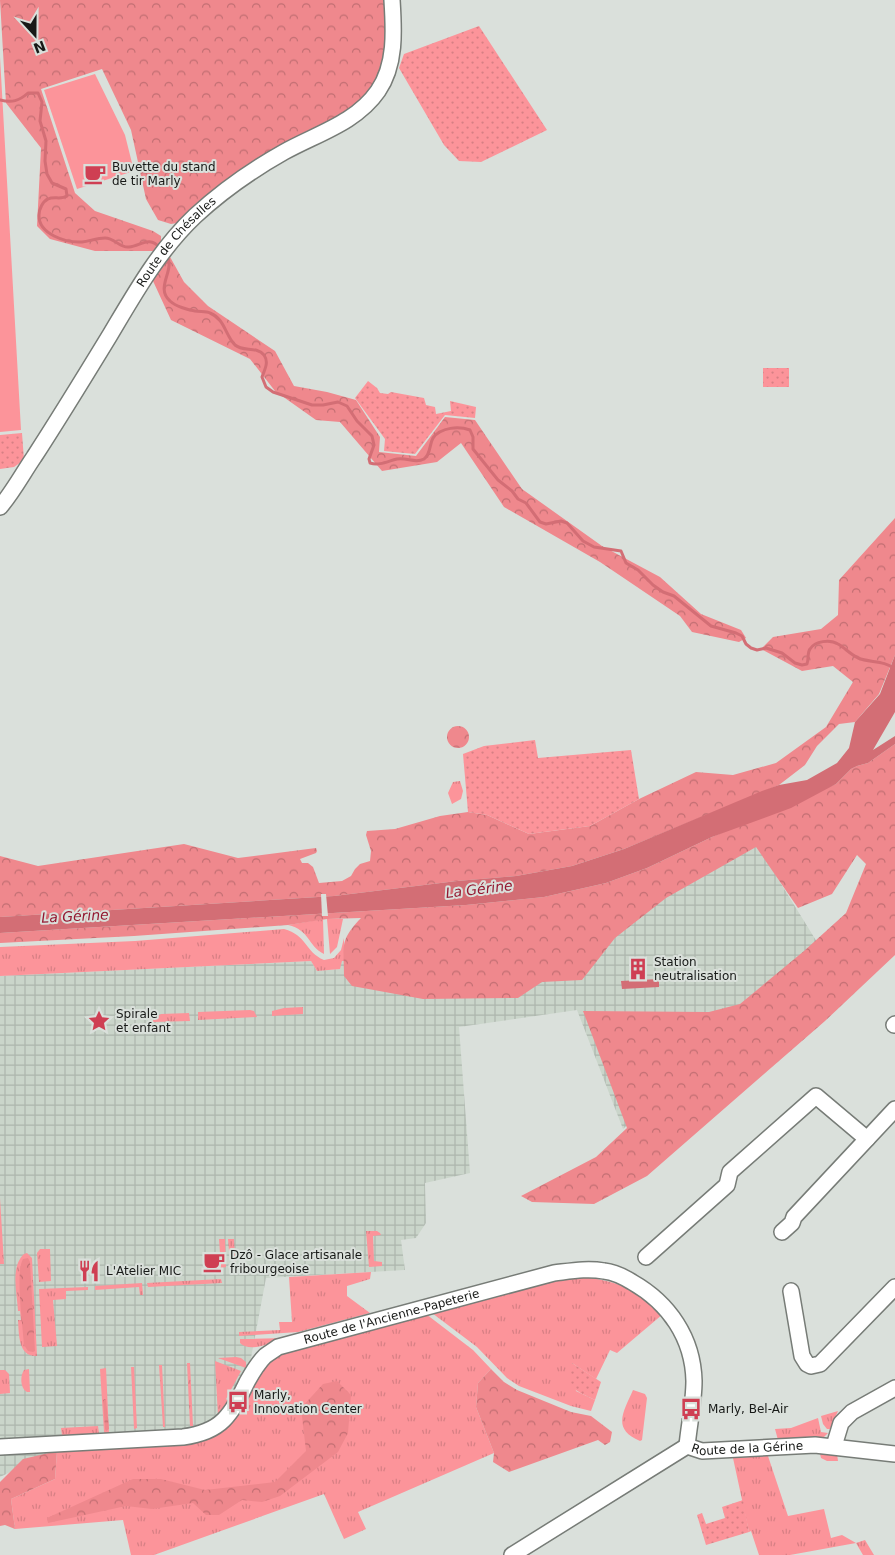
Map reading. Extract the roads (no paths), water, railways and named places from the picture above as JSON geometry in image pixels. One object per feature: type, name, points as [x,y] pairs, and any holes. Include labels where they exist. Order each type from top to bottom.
[{"type":"street","name":"Route de Chésalles","points":[[0,507],[43,443],[155,262],[194,217],[253,170],[348,119],[366,105],[378,91],[387,73],[392,56],[394,25],[392,0]]},
{"type":"street","points":[[646,1258],[728,1185],[730,1172],[816,1096],[867,1139]]},
{"type":"street","points":[[782,1232],[895,1109]]},
{"type":"street","name":"Route de l'Ancienne-Papeterie","points":[[0,1447],[182,1437],[198,1434],[228,1417],[258,1364],[265,1356],[278,1347],[554,1273],[582,1269],[605,1271],[625,1278],[646,1290],[669,1311],[681,1329],[690,1352],[694,1380],[687,1446]]},
{"type":"street","points":[[791,1291],[802,1356],[807,1364],[811,1366],[820,1364],[895,1287]]},
{"type":"street","points":[[834,1446],[841,1423],[852,1412],[895,1388]]},
{"type":"street","name":"Route de la Gérine","points":[[512,1555],[687,1446],[702,1451],[815,1445],[895,1454]]},
{"type":"water","name":"La Gérine","points":[[895,655],[895,712],[873,750],[895,736],[895,744],[868,763],[851,769],[836,784],[791,808],[712,837],[647,868],[606,883],[544,897],[466,905],[0,933],[0,917],[334,896],[516,876],[572,866],[624,849],[762,791],[779,785],[807,780],[837,763],[849,748],[855,722],[880,694]]},
{"type":"water","points":[[659,979],[659,987],[622,989],[621,981]]},
{"type":"waterway","points":[[0,100],[15,101],[28,93],[38,93],[42,102],[40,121],[46,141],[45,161],[47,174],[52,183],[66,189],[67,196],[48,199],[44,202],[39,213],[40,222],[48,232],[68,241],[82,242],[108,238],[126,247],[152,242],[160,248]]},
{"type":"waterway","points":[[166,255],[169,260],[169,266],[164,290],[170,301],[185,309],[208,312],[219,319],[235,345],[261,352],[266,363],[262,377],[266,387],[273,392],[312,405],[338,402],[347,406],[357,421],[372,436],[374,445],[369,459],[370,463],[381,464],[397,459],[421,460],[429,452],[436,434],[456,428],[470,430],[473,437],[473,449],[498,480],[512,491],[518,499],[526,503],[540,522],[546,524],[561,521],[567,523],[583,541],[594,547],[621,551],[626,563],[638,570],[663,592],[674,596],[711,626],[742,636],[746,644],[751,648],[757,650],[766,648],[782,653],[795,663],[802,665],[807,664],[812,646],[827,641],[835,642],[858,658],[886,664],[895,669]]},
{"type":"place","name":"Buvette du stand de tir Marly","points":[[95,174]]},
{"type":"place","name":"Station neutralisation","points":[[638,969]]},
{"type":"place","name":"Spirale et enfant","points":[[99,1021]]},
{"type":"place","name":"Dzô - Glace artisanale fribourgeoise","points":[[214,1262]]},
{"type":"place","name":"L'Atelier MIC","points":[[89,1271]]},
{"type":"place","name":"Marly, Innovation Center","points":[[238,1402]]},
{"type":"place","name":"Marly, Bel-Air","points":[[691,1409]]}]
